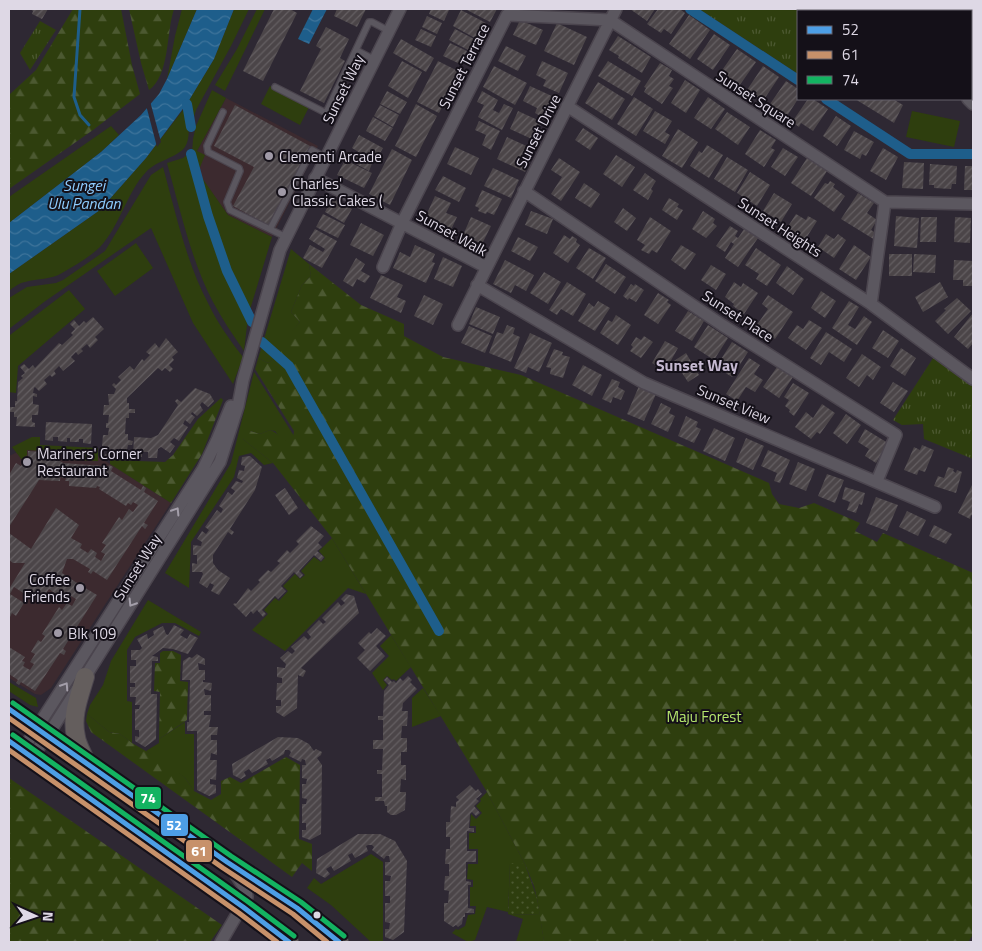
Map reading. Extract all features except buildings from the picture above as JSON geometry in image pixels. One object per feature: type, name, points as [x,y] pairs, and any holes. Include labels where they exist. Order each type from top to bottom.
[{"type":"main road","points":[[85,677],[76,706],[75,721],[76,738],[86,763]]},
{"type":"main road","points":[[9,709],[227,862],[297,908],[339,942]]},
{"type":"main road","points":[[21,750],[290,942]]},
{"type":"street","name":"Sunset Way","points":[[43,732],[203,469],[218,440],[242,380],[286,237],[400,9]]},
{"type":"street","name":"Sunset Drive","points":[[486,267],[616,9]]},
{"type":"street","name":"Sunset Terrace","points":[[402,223],[507,15],[610,20]]},
{"type":"street","name":"Sunset Square","points":[[610,20],[885,202]]},
{"type":"street","name":"Sunset Heights","points":[[567,106],[871,304],[973,379]]},
{"type":"street","name":"Sunset Walk","points":[[315,178],[486,267],[458,326]]},
{"type":"street","name":"Sunset Place","points":[[524,190],[722,325],[896,435],[877,481]]},
{"type":"street","points":[[871,304],[885,202],[973,204]]},
{"type":"street","name":"Sunset Walk","points":[[383,267],[402,223]]},
{"type":"street","name":"Sunset View","points":[[477,285],[644,383],[935,507]]},
{"type":"street","name":"Sunset Way","points":[[21,750],[43,732],[85,677],[215,472],[238,406],[242,380]]},
{"type":"street","points":[[221,942],[243,907],[247,897],[246,890],[227,862]]},
{"type":"lane","points":[[275,87],[326,113],[369,22],[389,31]]},
{"type":"lane","points":[[356,50],[374,60]]},
{"type":"lane","points":[[223,112],[207,146],[207,150],[239,168],[240,171],[227,202],[230,210],[286,237]]},
{"type":"lane","points":[[270,230],[312,150],[326,158]]},
{"type":"shaded area","points":[[226,98],[318,146],[272,237],[228,215],[197,172],[197,151]]},
{"type":"shaded area","points":[[24,449],[93,453],[171,503],[51,688],[41,695],[35,694],[9,678],[9,456]]},
{"type":"green space","points":[[73,9],[121,9],[140,94],[93,130],[9,189],[9,95],[36,70]]},
{"type":"green space","points":[[129,9],[174,9],[161,74],[149,90],[141,63]]},
{"type":"green space","points":[[182,9],[197,9],[167,79],[175,36]]},
{"type":"green space","points":[[234,9],[249,9],[196,110],[192,124],[188,102],[214,59]]},
{"type":"green space","points":[[257,9],[265,9],[225,91],[215,85],[237,49]]},
{"type":"green space","points":[[699,9],[885,10],[797,10],[797,73]]},
{"type":"green space","points":[[40,21],[56,30],[30,70],[20,53]]},
{"type":"green space","points":[[270,86],[309,107],[300,125],[261,104]]},
{"type":"green space","points":[[212,90],[226,98],[197,151],[205,155],[198,172],[228,215],[272,237],[249,313],[228,270],[192,154],[196,126]]},
{"type":"green space","points":[[186,106],[189,133],[185,147],[177,154],[151,168],[139,180],[113,229],[100,247],[82,261],[58,275],[23,283],[9,291],[9,274],[100,210],[146,158]]},
{"type":"green space","points":[[912,111],[960,121],[954,147],[906,137]]},
{"type":"green space","points":[[111,126],[119,135],[101,152],[9,223],[9,197]]},
{"type":"green space","points":[[188,154],[206,217],[225,272],[248,317],[244,351],[220,315],[205,286],[181,216],[167,163],[183,158]]},
{"type":"green space","points":[[163,167],[182,238],[201,289],[220,325],[243,357],[233,384],[193,323],[151,228],[44,302],[9,329],[9,298],[27,287],[56,283],[63,280],[105,251],[151,175]]},
{"type":"green space","points":[[136,243],[153,268],[115,296],[97,271]]},
{"type":"green space","points":[[291,249],[309,264],[311,276],[302,285],[291,312],[300,322],[292,332],[282,355],[268,363],[260,359],[255,369]]},
{"type":"green space","name":"Maju Forest","points":[[309,264],[361,305],[404,324],[404,336],[443,357],[521,375],[769,483],[772,494],[779,504],[799,508],[814,503],[860,523],[855,531],[877,542],[883,533],[973,573],[973,935],[968,942],[544,942],[534,886],[525,864],[487,792],[332,538],[273,463],[243,439],[245,432],[250,431],[260,434],[270,430],[292,444],[294,431],[255,369],[260,359],[268,363],[281,355],[280,345],[300,322],[291,312],[302,285],[311,276]]},
{"type":"green space","points":[[69,290],[85,309],[18,366],[16,393],[9,392],[10,335]]},
{"type":"green space","points":[[935,355],[973,387],[973,459],[924,439],[923,424],[902,425],[893,420]]},
{"type":"green space","points":[[254,372],[294,436],[292,445],[280,438],[275,431],[270,430],[260,434],[250,431],[243,439],[273,463],[264,465],[251,453],[239,456],[234,477],[191,542],[189,588],[165,573],[231,463]]},
{"type":"green space","points":[[221,398],[223,400],[202,454],[171,503],[110,464],[110,460],[165,462],[173,455],[198,419]]},
{"type":"green space","points":[[32,437],[40,437],[40,445],[98,448],[98,461],[70,460],[61,452],[27,450],[27,455],[22,460],[12,447]]},
{"type":"green space","points":[[332,538],[366,594],[348,588],[285,651],[252,630],[268,614],[264,610],[275,598],[279,601],[288,591],[283,586],[295,574],[300,579],[305,575],[301,571],[314,557],[321,562],[325,558],[319,551]]},
{"type":"green space","points":[[148,600],[201,632],[199,636],[175,623],[162,623],[135,637],[127,650],[127,701],[132,702],[132,743],[120,734],[109,732],[87,714],[90,705],[103,685],[111,661]]},
{"type":"green space","points":[[391,635],[411,667],[396,681],[387,676],[383,680],[387,685],[383,690],[372,673],[389,656],[380,646]]},
{"type":"green space","points":[[163,651],[173,651],[181,655],[180,681],[188,682],[187,720],[159,739],[160,692],[154,691],[155,663],[160,663],[160,653]]},
{"type":"green space","points":[[9,682],[36,698],[38,707],[30,705],[9,691]]},
{"type":"green space","points":[[423,688],[441,716],[412,727],[412,698]]},
{"type":"green space","points":[[87,714],[109,732],[120,734],[165,762],[185,778],[194,791],[211,800],[221,794],[221,781],[230,777],[241,783],[286,757],[300,765],[299,839],[312,844],[312,871],[302,863],[292,877],[91,732],[86,721]]},
{"type":"green space","points":[[185,722],[185,734],[194,734],[194,791],[185,778],[146,751],[159,743],[159,739]]},
{"type":"green space","points":[[9,778],[222,925],[210,942],[163,942],[159,940],[158,942],[9,942]]},
{"type":"green space","points":[[487,792],[525,864],[510,864],[508,912],[487,907],[475,940],[468,942],[452,933],[456,929],[458,930],[465,926],[468,915],[475,914],[476,906],[470,906],[470,887],[473,887],[473,880],[467,879],[468,864],[478,864],[478,849],[469,849],[469,833],[476,833],[476,826],[470,826],[471,814],[476,819],[482,813],[476,806]]},
{"type":"green space","points":[[371,854],[383,862],[383,942],[371,942],[331,905],[307,888],[314,878],[321,884]]},
{"type":"green space","points":[[510,863],[525,864],[537,898],[540,915],[508,914]]},
{"type":"green space","points":[[508,914],[540,915],[544,942],[516,942],[523,919]]},
{"type":"water","name":"Sungei Ulu Pandan","points":[[197,9],[234,9],[214,59],[188,102],[146,158],[100,210],[9,274],[9,223],[101,152],[141,115],[159,94],[167,79]]},
{"type":"water","points":[[313,9],[327,9],[309,44],[298,39]]},
{"type":"pier","points":[[150,101],[161,142],[157,147],[146,105]]},
{"type":"waterway","points":[[80,9],[74,97],[80,115],[89,125]]},
{"type":"waterway","points":[[690,9],[797,79]]},
{"type":"waterway","points":[[828,100],[910,154],[973,154]]},
{"type":"waterway","points":[[187,104],[191,127]]},
{"type":"waterway","points":[[191,154],[208,216],[227,271],[252,322]]},
{"type":"waterway","points":[[262,342],[289,366],[439,631]]},
{"type":"transit line","name":"74","points":[[13,703],[231,856],[301,902],[344,936]]},
{"type":"transit line","name":"52","points":[[9,709],[227,862],[297,908],[339,942]]},
{"type":"transit line","name":"61","points":[[9,718],[223,868],[293,914],[327,942]]},
{"type":"transit line","name":"74","points":[[13,735],[294,936]]},
{"type":"transit line","name":"52","points":[[9,741],[243,907],[289,942]]},
{"type":"transit line","name":"61","points":[[9,750],[277,942]]},
{"type":"place","name":"Clementi Arcade","points":[[269,156]]},
{"type":"place","name":"Charles' Classic Cakes (","points":[[282,192]]},
{"type":"place","name":"Mariners' Corner Restaurant","points":[[27,462]]},
{"type":"place","name":"Coffee Friends","points":[[80,588]]},
{"type":"place","name":"Blk 109","points":[[58,633]]},
{"type":"district","name":"Sunset Way","points":[[697,365]]}]
